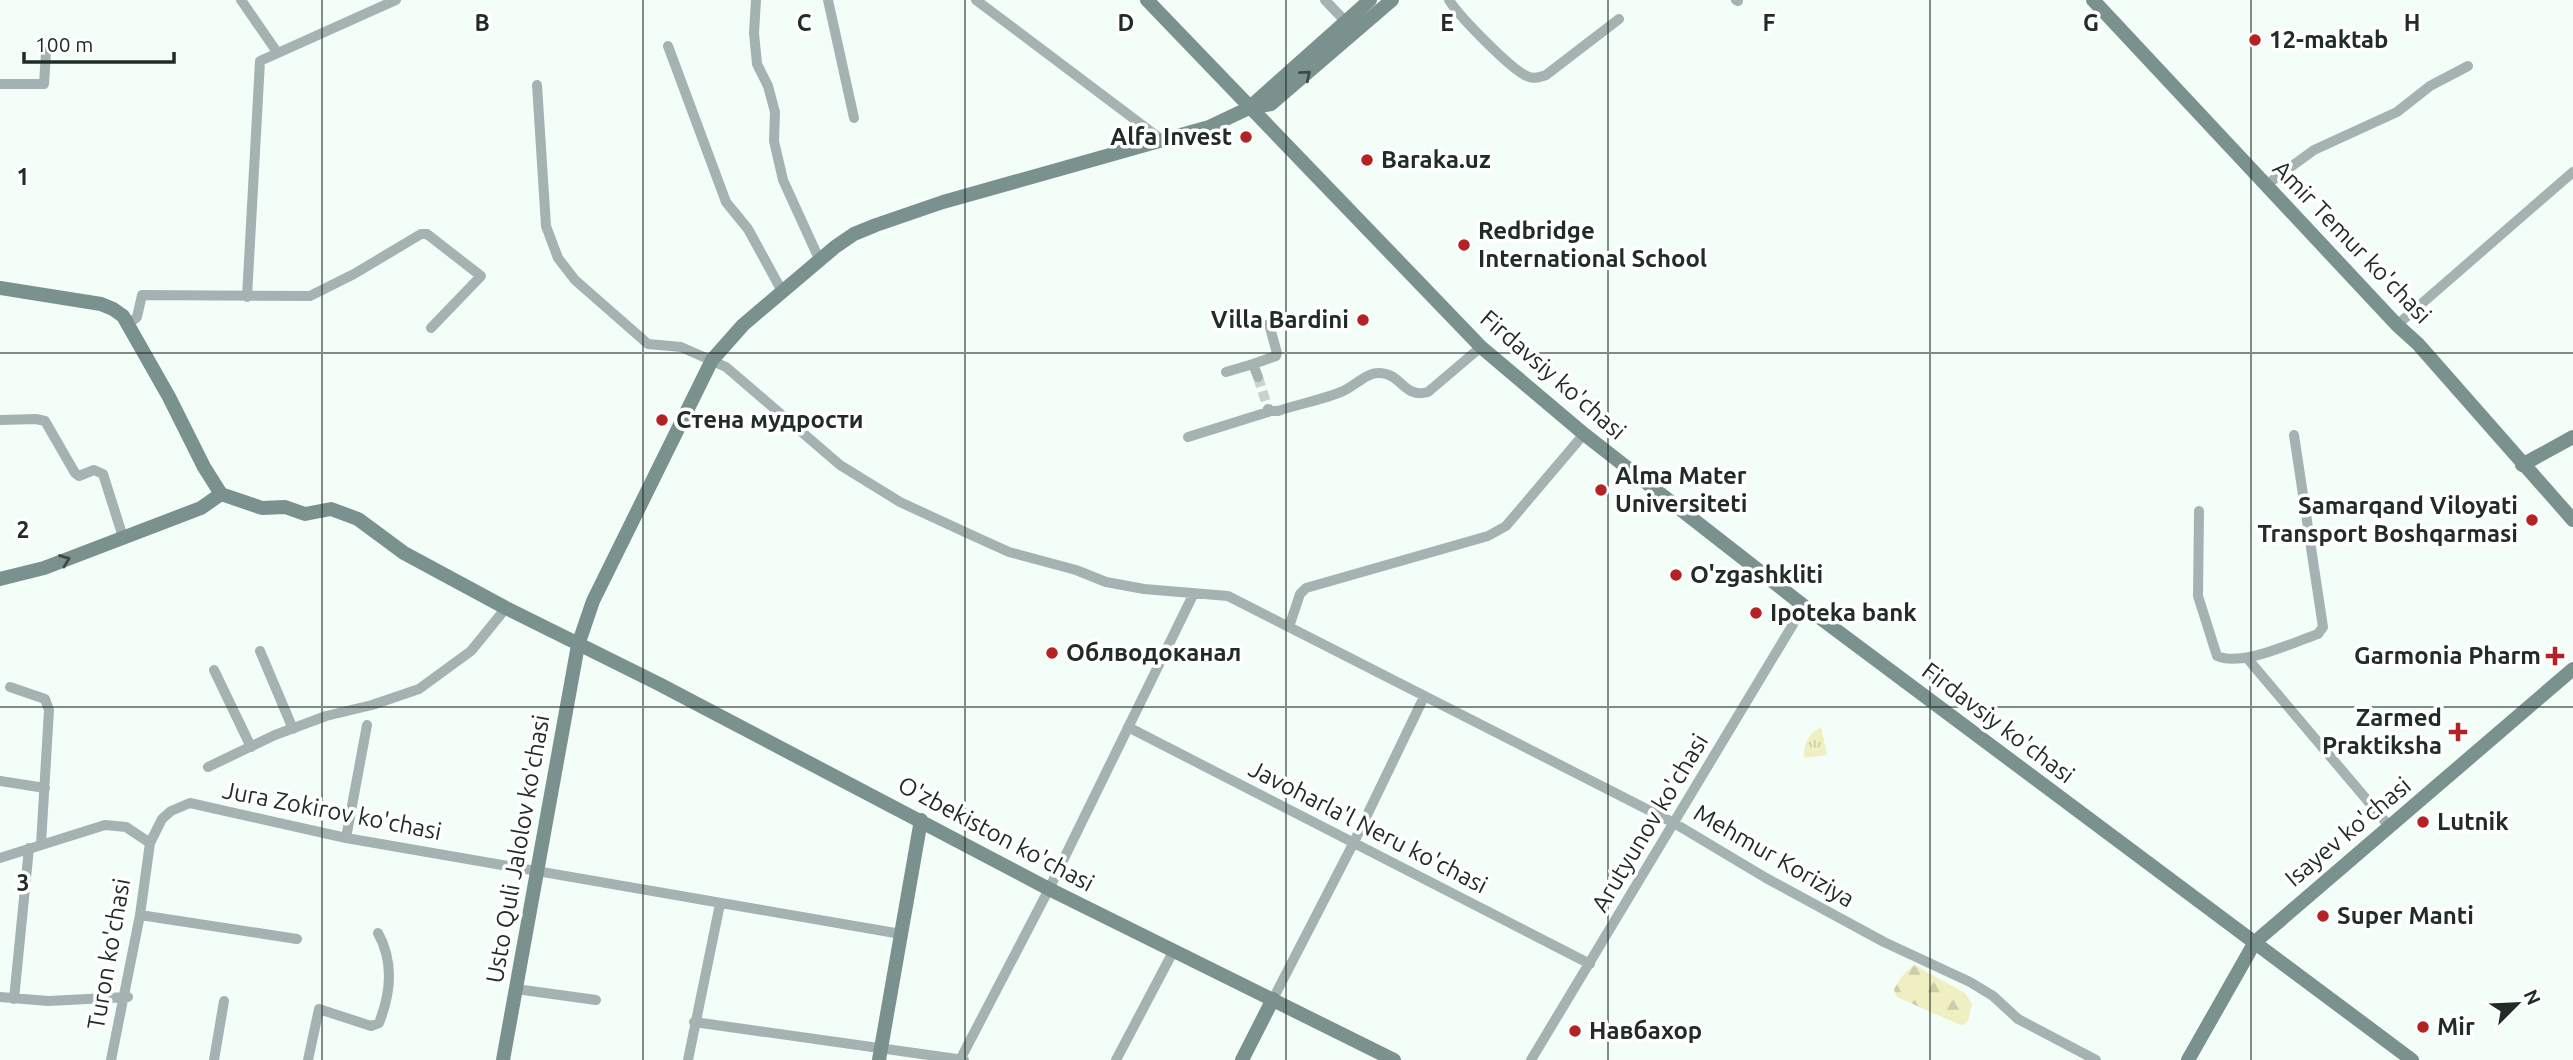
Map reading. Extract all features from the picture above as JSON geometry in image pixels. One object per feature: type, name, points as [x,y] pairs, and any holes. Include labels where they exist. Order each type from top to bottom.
[{"type":"main road","name":"Firdavsiy ko'chasi","points":[[1147,0],[1481,346],[1584,435],[1804,606],[2412,1060]]},
{"type":"main road","points":[[1249,108],[1370,0]]},
{"type":"main road","points":[[1249,108],[1271,104],[1392,0]]},
{"type":"main road","name":"Amir Temur ko'chasi","points":[[2093,0],[2397,325],[2418,344],[2573,520]]},
{"type":"main road","name":"Usto Quli Jalolov ko'chasi","points":[[503,1060],[578,645],[593,601],[712,360],[743,325],[854,234],[943,202],[1209,127],[1249,108]]},
{"type":"main road","points":[[0,289],[101,304],[122,316],[221,494],[201,508],[44,568],[0,579]]},
{"type":"main road","points":[[2522,465],[2573,438]]},
{"type":"main road","name":"O'zbekiston ko'chasi","points":[[221,494],[262,508],[285,508],[305,514],[331,509],[358,519],[404,553],[506,608],[659,684],[1049,889],[1394,1060]]},
{"type":"main road","name":"Isayev ko'chasi","points":[[2188,1060],[2255,942],[2573,669]]},
{"type":"main road","points":[[880,1055],[921,820]]},
{"type":"main road","points":[[1242,1060],[1273,999]]},
{"type":"street","points":[[242,0],[277,52]]},
{"type":"street","points":[[247,297],[260,61],[396,0]]},
{"type":"street","points":[[756,0],[754,33],[757,64],[768,86],[775,112],[774,141],[783,180],[820,261]]},
{"type":"street","points":[[828,0],[854,118]]},
{"type":"street","points":[[976,0],[1161,140]]},
{"type":"street","points":[[1325,0],[1347,23]]},
{"type":"street","points":[[1449,0],[1470,26],[1520,72],[1532,78],[1546,75],[1619,19]]},
{"type":"street","points":[[668,46],[726,202],[748,229],[783,293]]},
{"type":"street","points":[[0,84],[44,84],[46,52]]},
{"type":"street","points":[[2266,185],[2314,150],[2397,112],[2430,86],[2469,66]]},
{"type":"street","name":"Mehmur Koriziya","points":[[537,85],[546,226],[558,258],[575,280],[648,344],[681,347],[736,374],[840,465],[900,502],[1009,551],[1076,570],[1106,582],[1144,589],[1228,596],[1674,823],[1884,942],[1970,982],[1993,996],[2018,1019],[2096,1060]]},
{"type":"street","points":[[2397,325],[2573,172]]},
{"type":"street","points":[[127,325],[137,317],[142,295],[310,296],[354,274],[421,234],[428,234],[481,276],[431,328]]},
{"type":"street","points":[[1226,372],[1276,356],[1278,353],[1269,324]]},
{"type":"street","points":[[1188,437],[1269,410],[1342,392],[1373,374],[1381,373],[1393,377],[1419,395],[1428,392],[1481,346]]},
{"type":"street","points":[[1254,364],[1258,377]]},
{"type":"street","points":[[0,420],[40,419],[48,424],[75,473],[79,476],[94,470],[103,474],[123,537]]},
{"type":"street","points":[[1289,627],[1300,594],[1306,587],[1488,536],[1506,526],[1584,435]]},
{"type":"street","points":[[2199,511],[2198,596],[2212,648],[2217,656],[2226,660],[2247,658],[2318,634],[2323,626],[2294,435]]},
{"type":"street","points":[[694,1022],[880,1055],[962,1059],[1049,889],[1194,593]]},
{"type":"street","name":"Arutyunov ko'chasi","points":[[1531,1060],[1804,606]]},
{"type":"street","points":[[208,767],[326,716],[372,705],[419,689],[471,652],[506,608]]},
{"type":"street","points":[[260,651],[293,729]]},
{"type":"street","points":[[2247,658],[2389,826]]},
{"type":"street","points":[[214,670],[251,747]]},
{"type":"street","points":[[10,687],[45,699],[49,710],[41,844]]},
{"type":"street","points":[[1273,999],[1354,842],[1424,697]]},
{"type":"street","points":[[346,838],[367,725]]},
{"type":"street","name":"Javoharla'l Neru ko'chasi","points":[[1128,727],[1590,964]]},
{"type":"street","points":[[0,780],[45,788]]},
{"type":"street","name":"Jura Zokirov ko'chasi","points":[[149,849],[162,819],[190,803],[346,838],[901,934]]},
{"type":"street","points":[[0,858],[105,825],[126,827],[149,849]]},
{"type":"street","points":[[13,999],[29,848]]},
{"type":"street","name":"Turon ko'chasi","points":[[111,1060],[140,915],[149,849]]},
{"type":"street","points":[[688,1060],[720,904]]},
{"type":"street","points":[[140,915],[297,939]]},
{"type":"street","points":[[308,1060],[319,1009],[371,1026],[379,1023],[385,1007],[390,976],[387,954],[378,933]]},
{"type":"street","points":[[1116,1060],[1174,950]]},
{"type":"street","points":[[516,989],[596,1000]]},
{"type":"street","points":[[0,997],[48,1001],[125,998]]},
{"type":"street","points":[[214,1060],[224,1001]]},
{"type":"green space","points":[[1821,727],[1827,755],[1804,758],[1808,740]]},
{"type":"green space","points":[[1914,965],[1965,993],[1972,1004],[1968,1021],[1964,1025],[1897,997],[1894,990],[1896,986]]},
{"type":"tunnel","points":[[1258,377],[1268,409]]},
{"type":"place","name":"12-maktab","points":[[2255,40]]},
{"type":"place","name":"Alfa Invest","points":[[1246,137]]},
{"type":"place","name":"Baraka.uz","points":[[1367,160]]},
{"type":"place","name":"Redbridge International School","points":[[1464,245]]},
{"type":"place","name":"Villa Bardini","points":[[1363,320]]},
{"type":"place","name":"Стена мудрости","points":[[662,420]]},
{"type":"place","name":"Alma Mater Universiteti","points":[[1601,490]]},
{"type":"place","name":"Samarqand Viloyati Transport Boshqarmasi","points":[[2532,520]]},
{"type":"place","name":"O'zgashkliti","points":[[1676,575]]},
{"type":"place","name":"Ipoteka bank","points":[[1756,613]]},
{"type":"place","name":"Облводоканал","points":[[1052,653]]},
{"type":"place","name":"Garmonia Pharm","points":[[2555,656]]},
{"type":"place","name":"Zarmed Praktiksha","points":[[2458,732]]},
{"type":"place","name":"Lutnik","points":[[2423,822]]},
{"type":"place","name":"Super Manti","points":[[2323,916]]},
{"type":"place","name":"Mir","points":[[2423,1027]]},
{"type":"place","name":"Навбахор","points":[[1575,1031]]}]
